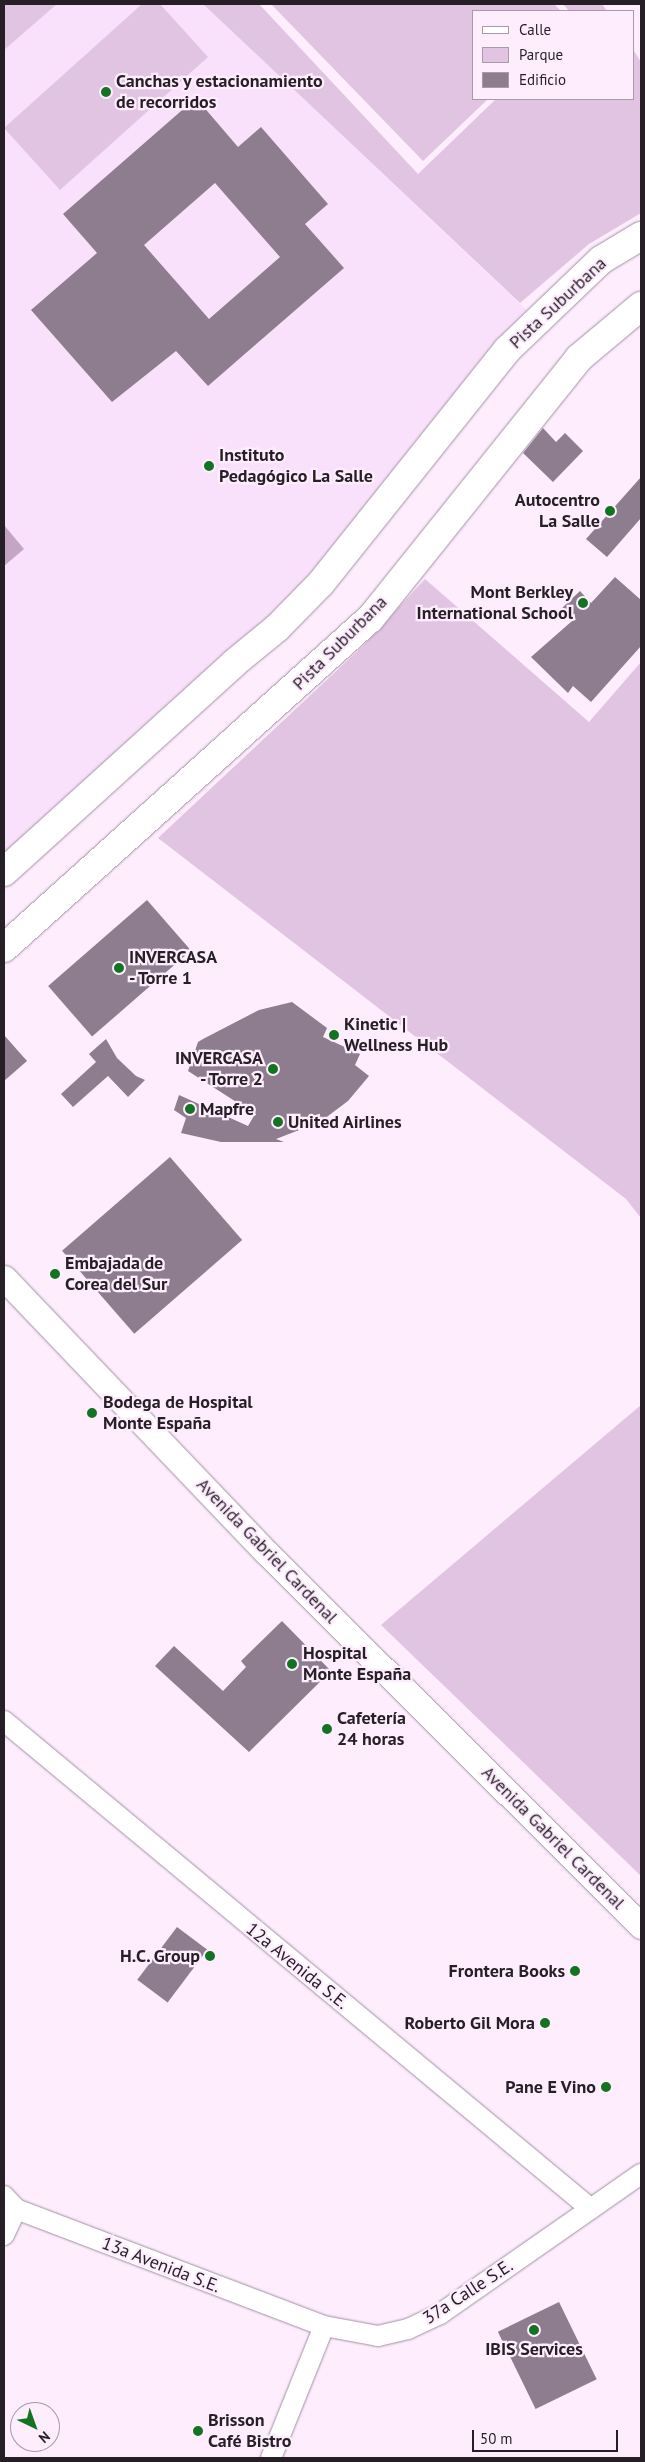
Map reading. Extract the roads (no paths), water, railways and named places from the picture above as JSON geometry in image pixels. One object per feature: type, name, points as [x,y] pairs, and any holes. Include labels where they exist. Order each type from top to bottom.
[{"type":"main road","name":"Pista Suburbana","points":[[4,872],[233,664],[277,628],[321,583],[507,350],[601,260],[641,236]]},
{"type":"main road","name":"Pista Suburbana","points":[[4,948],[370,619],[578,358],[641,306]]},
{"type":"street","name":"Avenida Gabriel Cardenal","points":[[4,1278],[273,1558],[641,1926]]},
{"type":"street","name":"12a Avenida S.E.","points":[[4,1722],[592,2209]]},
{"type":"street","name":"37a Calle S.E.","points":[[324,2326],[378,2336],[408,2329],[440,2314],[641,2174]]},
{"type":"street","points":[[4,2235],[10,2203]]},
{"type":"street","name":"13a Avenida S.E.","points":[[10,2203],[324,2326]]},
{"type":"street","points":[[271,2458],[324,2326]]},
{"type":"place","name":"Canchas y estacionamiento de recorridos","points":[[106,92]]},
{"type":"place","name":"Instituto Pedagógico La Salle","points":[[209,466]]},
{"type":"place","name":"Autocentro La Salle","points":[[610,511]]},
{"type":"place","name":"Mont Berkley International School","points":[[583,603]]},
{"type":"place","name":"INVERCASA - Torre 1","points":[[119,968]]},
{"type":"place","name":"Kinetic | Wellness Hub","points":[[334,1035]]},
{"type":"place","name":"INVERCASA - Torre 2","points":[[273,1069]]},
{"type":"place","name":"Mapfre","points":[[190,1109]]},
{"type":"place","name":"United Airlines","points":[[278,1122]]},
{"type":"place","name":"Embajada de Corea del Sur","points":[[55,1274]]},
{"type":"place","name":"Bodega de Hospital Monte España","points":[[92,1413]]},
{"type":"place","name":"Hospital Monte España","points":[[292,1664]]},
{"type":"place","name":"Cafetería 24 horas","points":[[327,1729]]},
{"type":"place","name":"H.C. Group","points":[[210,1956]]},
{"type":"place","name":"Frontera Books","points":[[575,1971]]},
{"type":"place","name":"Roberto Gil Mora","points":[[545,2023]]},
{"type":"place","name":"Pane E Vino","points":[[606,2087]]},
{"type":"place","name":"IBIS Services","points":[[534,2330]]},
{"type":"place","name":"Brisson Café Bistro","points":[[198,2431]]}]
